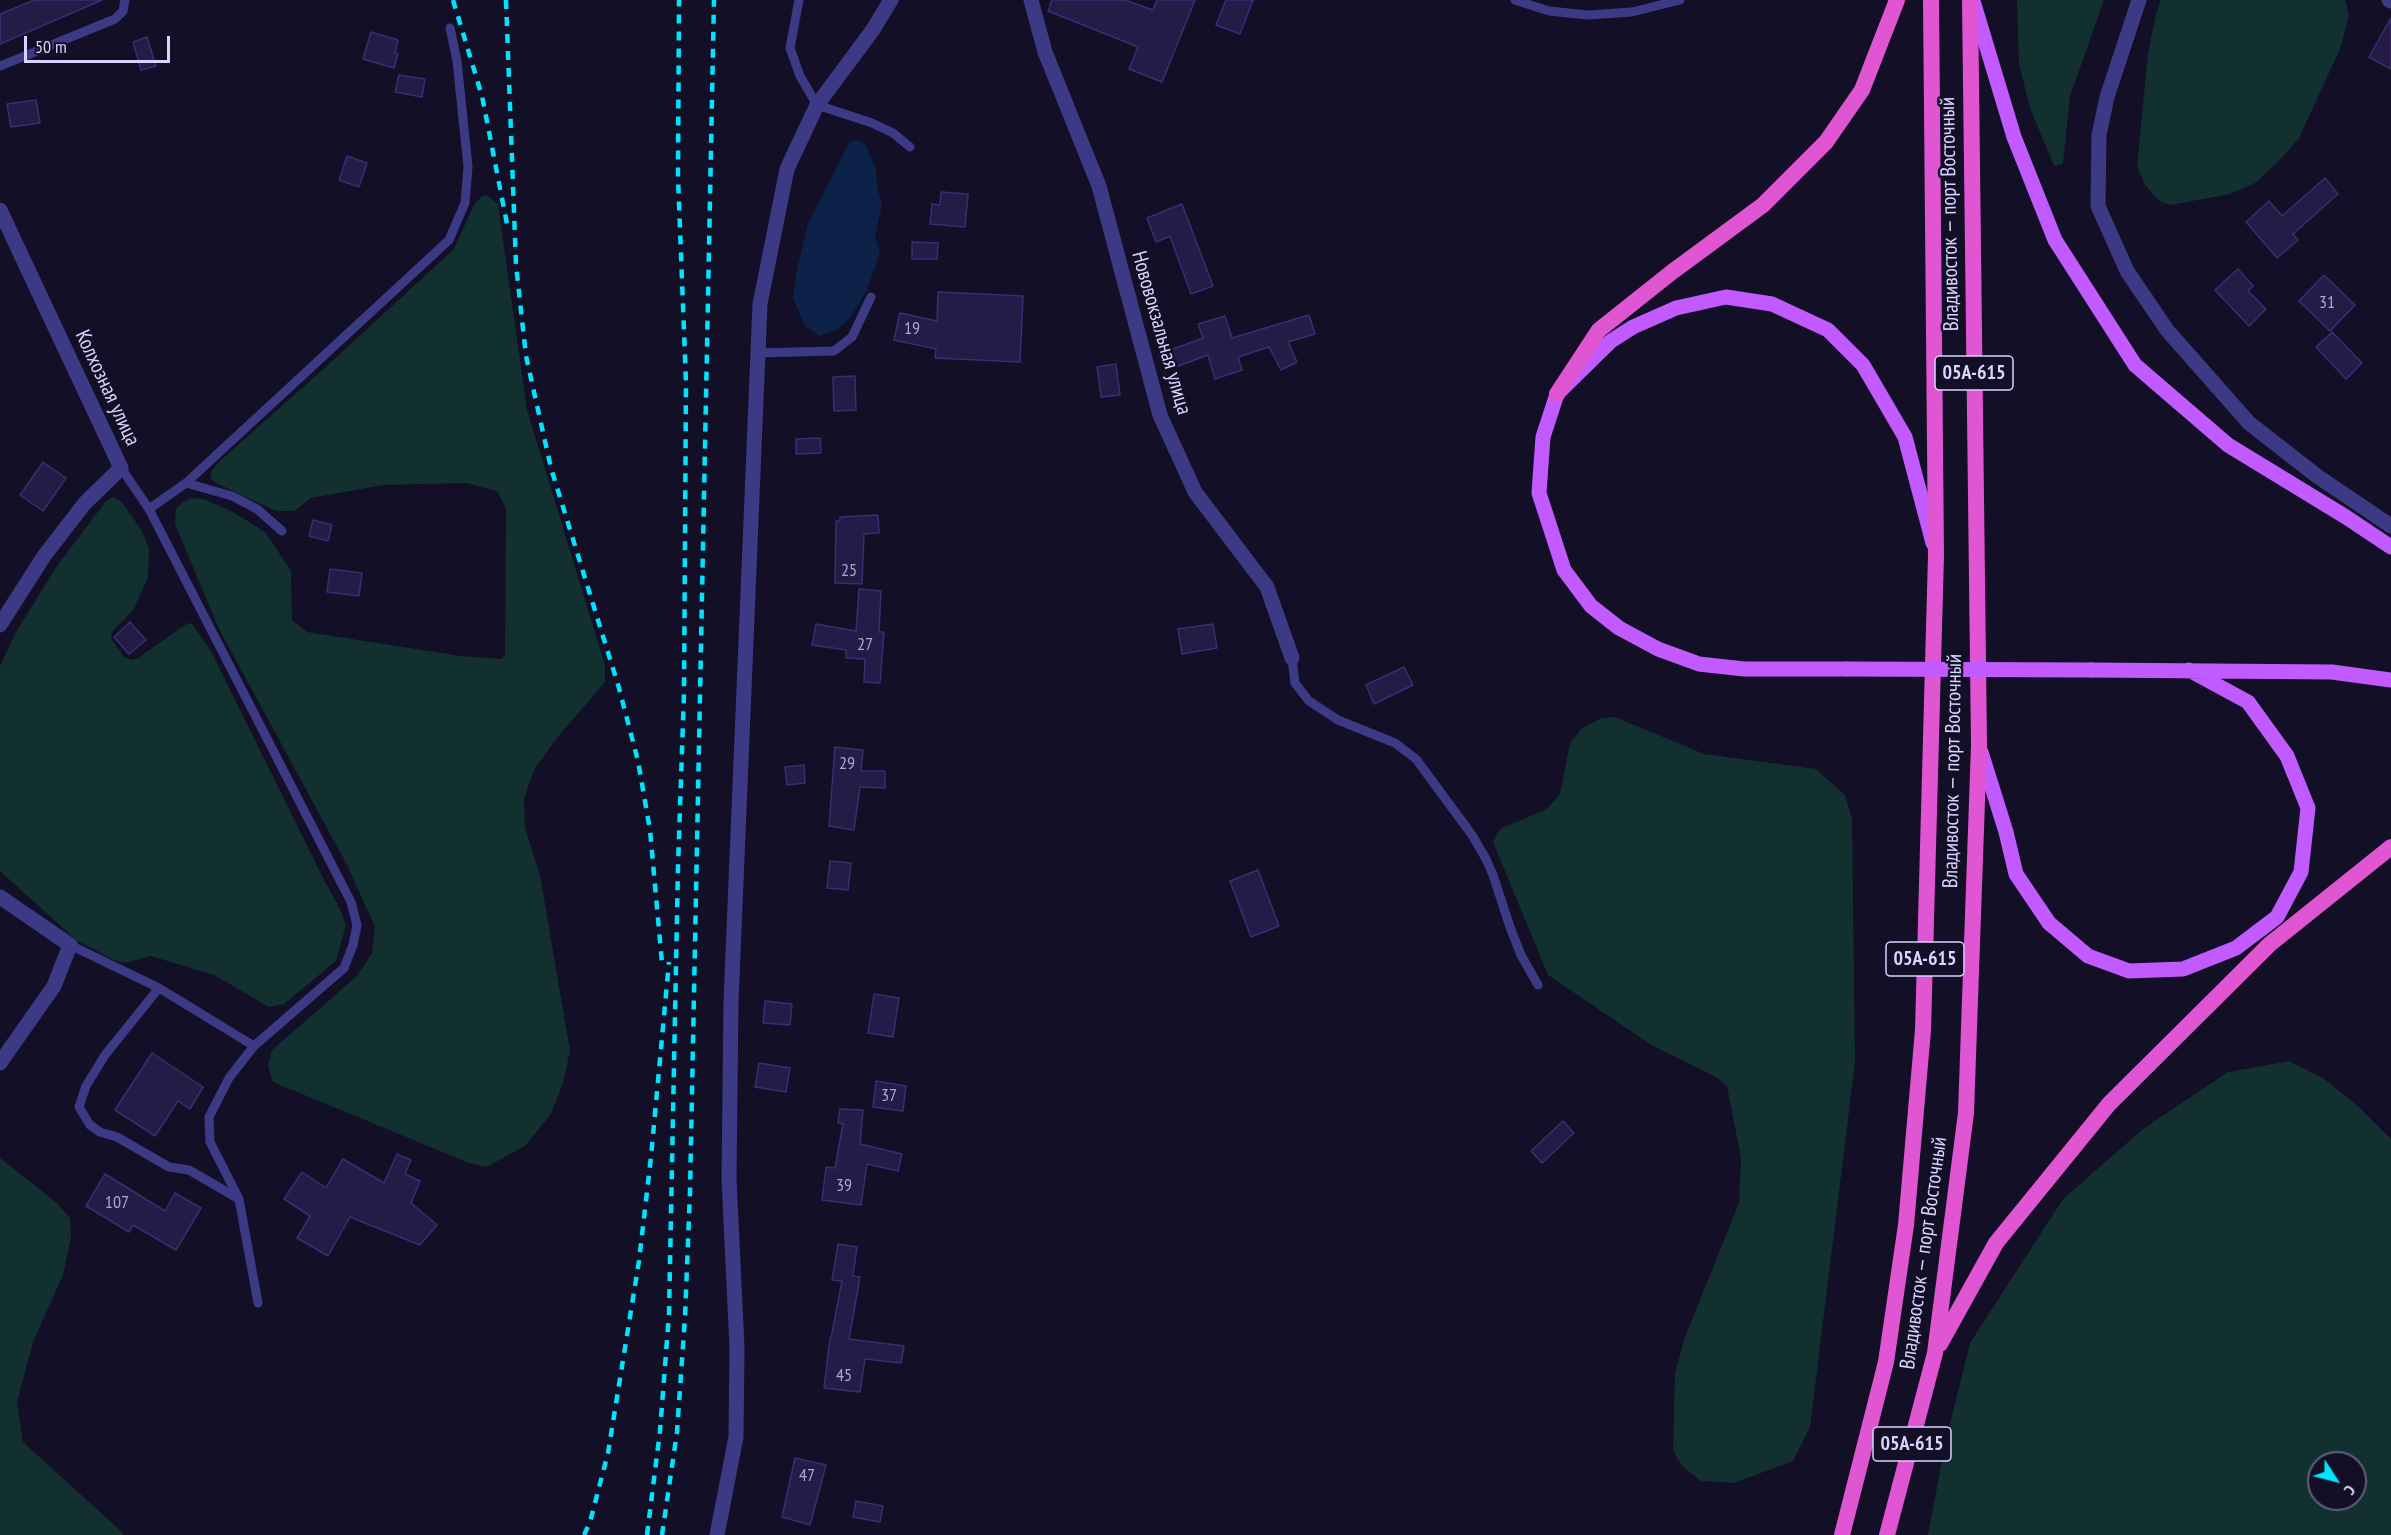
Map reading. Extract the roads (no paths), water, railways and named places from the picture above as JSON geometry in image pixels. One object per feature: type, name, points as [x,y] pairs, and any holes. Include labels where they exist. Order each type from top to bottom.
[{"type":"highway","points":[[1557,394],[1599,330],[1671,272],[1763,205],[1826,142],[1862,90],[1897,0]]},
{"type":"highway","name":"Владивосток — порт Восточный","points":[[1842,1535],[1886,1362],[1906,1225],[1923,1030],[1936,555],[1931,0]]},
{"type":"highway","name":"Владивосток — порт Восточный","points":[[1887,1535],[1935,1353],[1966,1113],[1978,745],[1971,0]]},
{"type":"highway","points":[[1935,1353],[1996,1243],[2109,1104],[2270,944],[2391,847]]},
{"type":"main road","points":[[1971,0],[2014,137],[2055,240],[2135,365],[2229,445],[2346,517],[2391,548]]},
{"type":"main road","points":[[1936,555],[1905,437],[1863,364],[1828,330],[1772,304],[1726,297],[1676,308],[1633,327],[1611,341],[1557,394],[1543,437],[1539,494],[1564,570],[1591,606],[1619,628],[1658,649],[1698,664],[1744,669],[2332,672],[2391,680]]},
{"type":"main road","points":[[1978,745],[2006,832],[2016,874],[2049,923],[2088,956],[2129,970],[2183,969],[2236,948],[2277,917],[2301,872],[2308,808],[2287,756],[2248,702],[2189,670]]},
{"type":"street","points":[[717,1535],[736,1437],[737,1347],[729,1179],[731,1002],[760,304],[787,169],[817,105],[872,31],[891,0]]},
{"type":"street","name":"Нововокзальная улица","points":[[1031,0],[1045,52],[1099,186],[1160,415],[1194,492],[1267,587],[1292,658]]},
{"type":"street","points":[[2139,0],[2107,97],[2099,135],[2098,206],[2127,271],[2167,330],[2249,423],[2317,476],[2391,526]]},
{"type":"street","name":"Колхозная улица","points":[[0,210],[121,468],[85,503],[44,556],[0,625]]},
{"type":"street","points":[[0,897],[70,945],[54,986],[0,1063]]},
{"type":"lane","points":[[0,66],[115,19],[123,11],[125,0]]},
{"type":"lane","points":[[799,0],[789,48],[800,76],[817,105],[872,123],[893,133],[910,147]]},
{"type":"lane","points":[[1515,0],[1550,11],[1588,15],[1632,12],[1680,0]]},
{"type":"lane","points":[[149,510],[186,483],[449,240],[465,203],[468,167],[457,61],[450,28]]},
{"type":"lane","points":[[757,353],[834,351],[852,337],[872,297]]},
{"type":"lane","points":[[121,468],[149,510],[351,902],[357,925],[353,945],[344,968],[254,1046],[229,1078],[209,1117],[210,1142],[239,1199],[258,1303]]},
{"type":"lane","points":[[186,483],[232,496],[257,509],[282,531]]},
{"type":"lane","points":[[1292,658],[1295,683],[1309,701],[1338,720],[1395,743],[1416,759],[1472,835],[1486,859],[1509,927],[1521,956],[1538,985]]},
{"type":"lane","points":[[70,945],[159,988],[254,1046]]},
{"type":"lane","points":[[159,988],[105,1055],[86,1086],[80,1107],[90,1125],[100,1132],[117,1137],[169,1167],[189,1170],[239,1199]]},
{"type":"water","points":[[861,141],[867,147],[876,170],[882,205],[875,236],[880,252],[867,290],[851,317],[837,330],[820,336],[805,326],[793,298],[797,269],[808,223],[850,142]]},
{"type":"railway","points":[[453,0],[482,96],[507,224]]},
{"type":"railway","points":[[506,0],[516,265],[526,356],[551,468],[619,688],[638,761],[650,830],[662,963]]},
{"type":"railway","points":[[647,1535],[660,1431],[669,1314],[678,866],[684,693],[686,383],[678,177],[679,0]]},
{"type":"railway","points":[[662,1535],[677,1432],[690,1192],[714,0]]},
{"type":"railway","points":[[584,1535],[590,1522],[608,1453],[639,1261],[669,962]]}]
